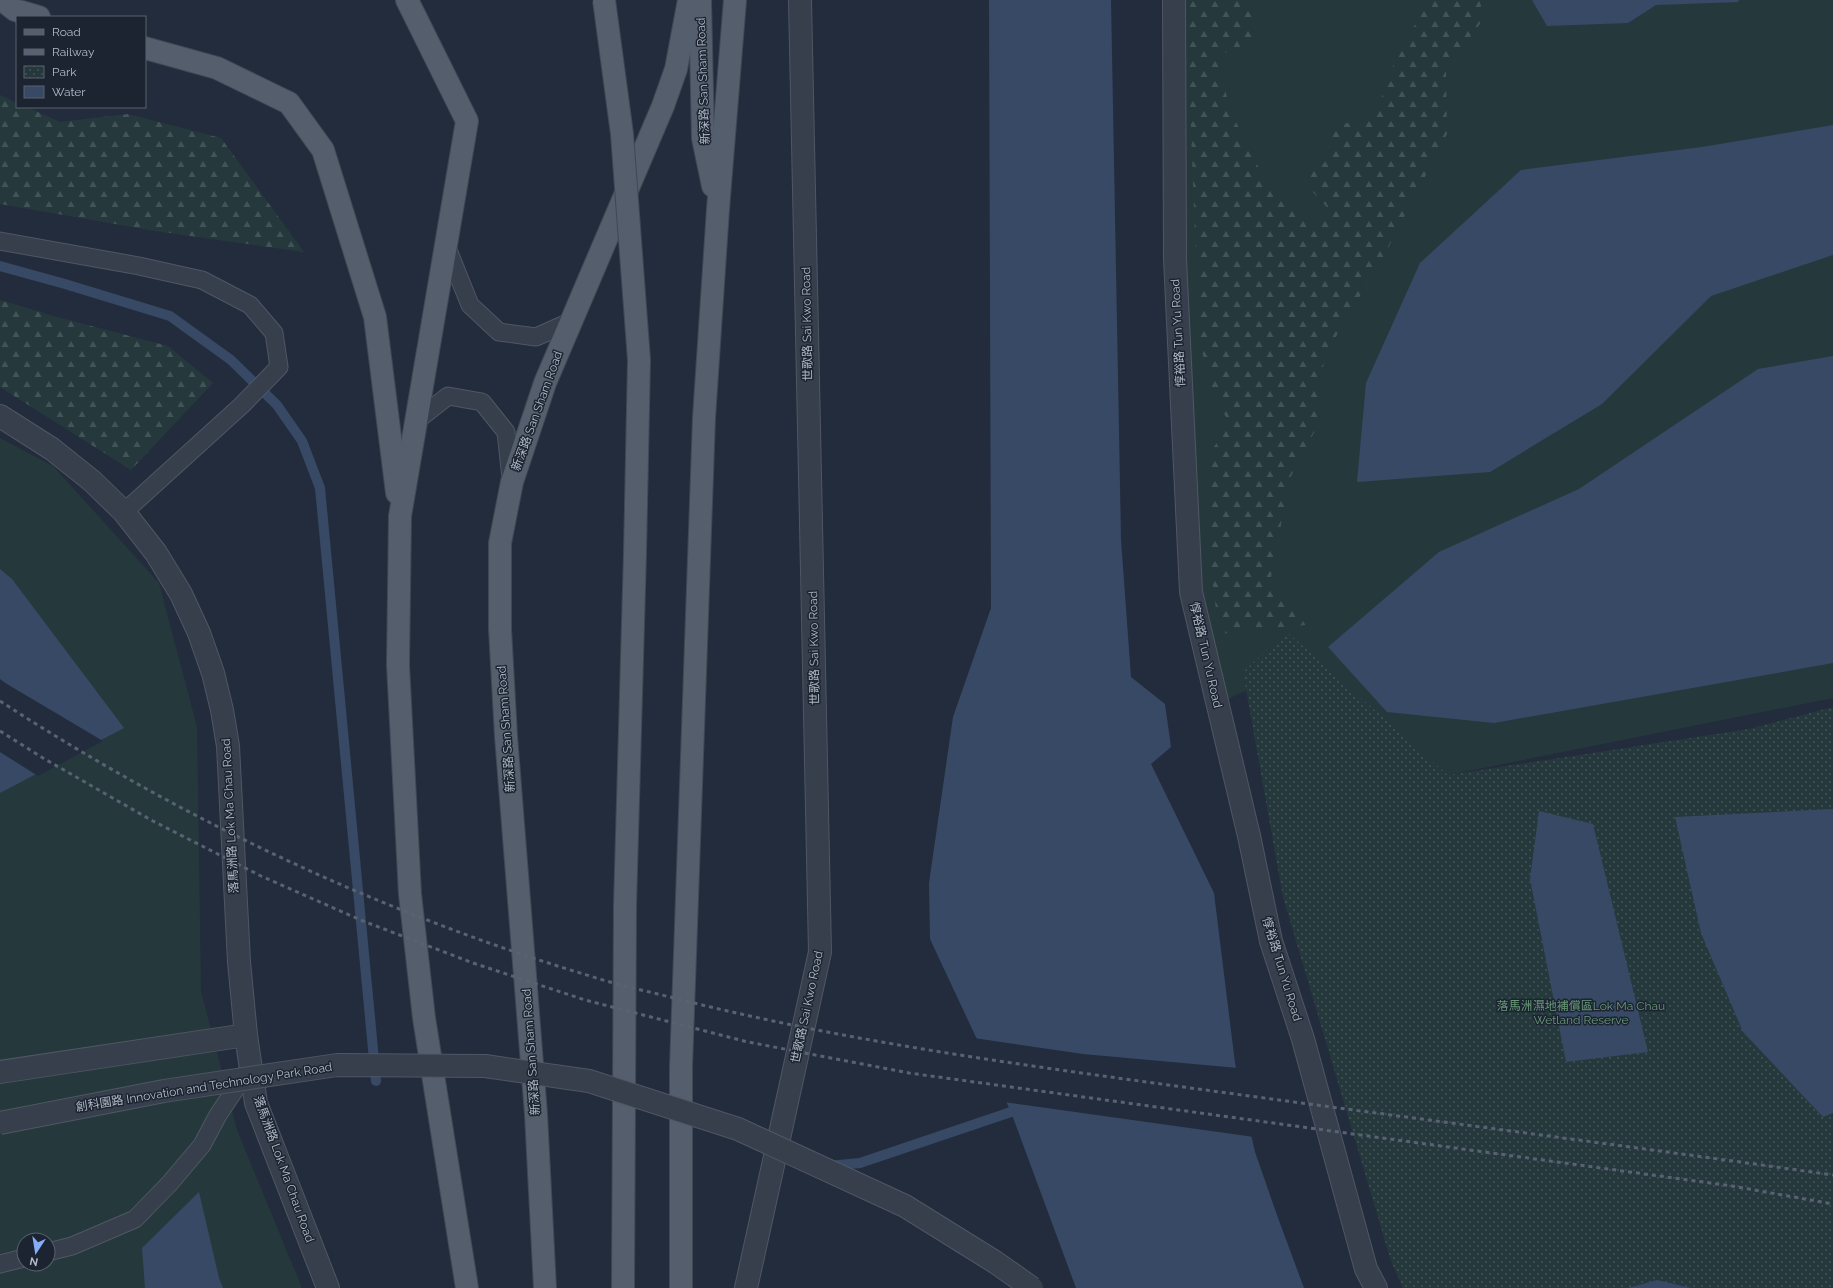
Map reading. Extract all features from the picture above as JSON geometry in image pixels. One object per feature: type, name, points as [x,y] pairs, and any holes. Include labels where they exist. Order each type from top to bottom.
[{"type":"main road","points":[[2,0],[15,10],[36,16]]},
{"type":"main road","points":[[400,516],[467,122],[407,0]]},
{"type":"main road","points":[[604,0],[622,134],[638,360],[635,553],[625,906],[623,1288]]},
{"type":"main road","name":"新深路 San Sham Road","points":[[545,1288],[536,1114],[506,736],[500,629],[500,543],[512,482],[545,383],[663,106],[676,69],[689,0]]},
{"type":"main road","name":"新深路 San Sham Road","points":[[700,0],[703,138],[718,209]]},
{"type":"main road","name":"新深路 San Sham Road","points":[[681,1288],[681,1067],[704,418],[718,209],[735,0]]},
{"type":"main road","points":[[146,48],[217,68],[289,103],[323,150],[375,317],[400,516],[398,665],[410,894],[424,1018],[468,1288]]},
{"type":"street","name":"世歌路 Sai Kwo Road","points":[[746,1288],[820,952],[800,0]]},
{"type":"street","name":"惇裕路 Tun Yu Road","points":[[1174,0],[1174,259],[1191,592],[1249,836],[1271,941],[1303,1039],[1366,1269],[1376,1288]]},
{"type":"street","name":"落馬洲路 Lok Ma Chau Road","points":[[0,416],[52,449],[92,481],[124,512],[156,553],[181,594],[199,633],[213,673],[228,746],[238,954],[246,1035],[256,1103],[328,1288]]},
{"type":"street","points":[[0,1072],[246,1035]]},
{"type":"street","name":"創科園路 Innovation and Technology Park Road","points":[[0,1123],[164,1091],[336,1065],[485,1066],[589,1081],[738,1129],[905,1206],[995,1262],[1032,1288]]},
{"type":"lane","points":[[0,241],[139,266],[202,280],[250,304],[274,333],[279,366],[242,405],[124,512]]},
{"type":"lane","points":[[446,245],[470,305],[499,332],[536,337],[572,321]]},
{"type":"lane","points":[[416,421],[448,396],[482,402],[506,432],[512,482]]},
{"type":"lane","points":[[56,1250],[72,1246],[135,1220],[170,1183],[202,1145],[218,1115],[251,1065]]},
{"type":"lane","points":[[0,1264],[16,1260]]},
{"type":"green space","points":[[1177,0],[1833,0],[1833,698],[1448,775],[1315,657],[1218,704],[1191,592]]},
{"type":"green space","points":[[1191,0],[1253,0],[1256,40],[1217,56],[1230,110],[1265,180],[1308,225],[1333,214],[1302,180],[1325,162],[1332,125],[1373,120],[1400,48],[1431,0],[1480,0],[1483,20],[1446,68],[1447,134],[1386,252],[1324,357],[1319,423],[1290,478],[1269,588],[1314,624],[1219,634],[1209,552],[1211,451],[1230,424],[1215,398],[1199,341],[1187,23]]},
{"type":"green space","points":[[0,95],[16,103],[16,108],[29,108],[60,122],[128,114],[221,138],[304,252],[155,231],[0,204]]},
{"type":"green space","points":[[0,300],[57,317],[168,346],[213,383],[131,470],[0,387]]},
{"type":"green space","points":[[0,438],[53,466],[159,583],[197,727],[201,991],[237,1130],[302,1288],[0,1288]]},
{"type":"green space","name":"落馬洲濕地補償區Lok Ma Chau Wetland Reserve","points":[[1287,632],[1448,775],[1749,729],[1833,707],[1833,1288],[1403,1288],[1391,1261],[1283,897],[1243,672]]},
{"type":"water","points":[[989,0],[1111,0],[1121,540],[1131,677],[1165,704],[1171,747],[1151,764],[1214,893],[1235,1063],[1255,1152],[1304,1288],[1076,1288],[1011,1112],[930,939],[929,883],[953,717],[991,608]]},
{"type":"water","points":[[1532,0],[1739,0],[1738,2],[1656,5],[1628,23],[1547,26]]},
{"type":"water","points":[[1833,125],[1833,255],[1711,296],[1602,404],[1490,472],[1357,482],[1366,383],[1420,263],[1521,170],[1702,147]]},
{"type":"water","points":[[1833,356],[1833,663],[1494,723],[1387,712],[1328,647],[1439,552],[1579,489],[1758,369]]},
{"type":"water","points":[[0,569],[12,579],[124,728],[0,793]]},
{"type":"water","points":[[1833,809],[1833,1113],[1823,1117],[1743,1032],[1701,933],[1675,817]]},
{"type":"water","points":[[1539,811],[1593,824],[1648,1052],[1566,1062],[1530,879]]},
{"type":"water","points":[[199,1192],[219,1278],[223,1288],[145,1288],[142,1248]]},
{"type":"water","points":[[1657,1280],[1691,1288],[1628,1288]]},
{"type":"pier","points":[[0,679],[103,741],[38,776],[0,752]]},
{"type":"pier","points":[[974,1038],[1083,1054],[1238,1068],[1254,1137],[1004,1102]]},
{"type":"waterway","points":[[0,266],[170,316],[231,360],[277,405],[302,441],[320,488],[376,1081]]},
{"type":"waterway","points":[[828,1166],[860,1163],[1011,1112]]},
{"type":"railway","points":[[0,701],[69,744],[140,785],[212,824],[285,860],[360,893],[435,923],[512,951],[622,985],[736,1013],[798,1026],[986,1059],[1833,1175]]},
{"type":"railway","points":[[0,731],[43,758],[151,820],[261,876],[363,921],[473,963],[585,1000],[748,1042],[909,1073],[1732,1186],[1833,1204]]}]
